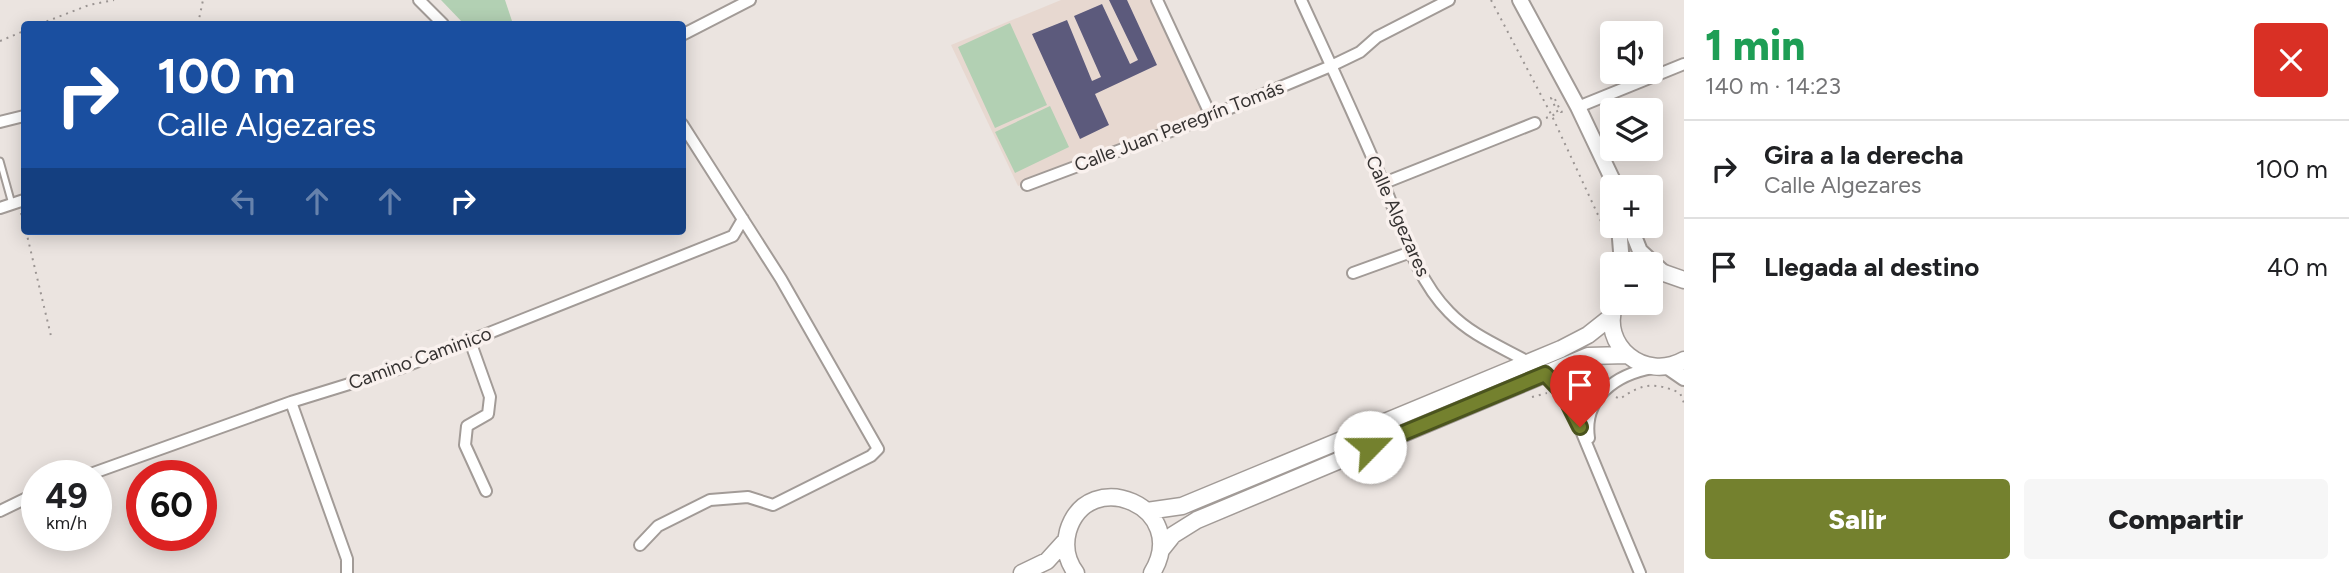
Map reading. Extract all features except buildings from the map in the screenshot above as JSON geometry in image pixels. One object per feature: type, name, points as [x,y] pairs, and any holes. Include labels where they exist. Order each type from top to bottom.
[{"type":"main road","points":[[1520,0],[1578,107],[1610,175]]},
{"type":"main road","points":[[1663,276],[1684,281]]},
{"type":"main road","points":[[1147,511],[1182,506],[1529,362],[1578,341],[1607,315]]},
{"type":"main road","points":[[1614,315],[1614,333],[1627,355],[1635,361],[1661,367],[1684,378]]},
{"type":"main road","points":[[1152,573],[1161,550],[1173,535],[1197,520],[1588,356],[1627,355]]},
{"type":"main road","points":[[1661,367],[1684,360]]},
{"type":"main road","points":[[1022,573],[1047,561],[1066,540],[1076,516],[1089,504],[1106,498],[1123,498],[1147,511],[1157,525],[1161,550]]},
{"type":"main road","points":[[1066,540],[1068,559],[1076,573]]},
{"type":"street","points":[[419,0],[440,21]]},
{"type":"street","points":[[686,33],[750,0]]},
{"type":"street","points":[[1157,0],[1211,116]]},
{"type":"street","name":"Calle Algezares","points":[[1301,0],[1384,183],[1411,252],[1434,296],[1450,313],[1488,342],[1529,362],[1545,374],[1570,404],[1640,573]]},
{"type":"street","name":"Calle Juan Peregrín Tomás","points":[[1027,185],[1211,116],[1331,66],[1360,52],[1377,37],[1450,0]]},
{"type":"street","points":[[1578,107],[1684,64]]},
{"type":"street","points":[[0,122],[21,117]]},
{"type":"street","points":[[1384,183],[1535,123]]},
{"type":"street","points":[[640,545],[658,526],[701,503],[748,497],[773,505],[871,456],[878,449],[795,303],[686,130]]},
{"type":"street","points":[[0,208],[21,201]]},
{"type":"street","name":"Camino Caminico","points":[[112,466],[291,402],[401,368],[470,341],[733,236],[743,219]]},
{"type":"street","points":[[1353,273],[1411,252]]},
{"type":"street","points":[[470,341],[490,397],[488,414],[467,426],[466,445],[486,491]]},
{"type":"street","points":[[1591,451],[1588,423],[1598,397],[1611,384],[1621,379],[1661,367]]},
{"type":"street","points":[[291,402],[347,559],[347,573]]},
{"type":"street","points":[[0,511],[21,501]]},
{"type":"lane","points":[[0,161],[12,204]]},
{"type":"path","points":[[48,21],[89,5],[114,0]]},
{"type":"path","points":[[199,21],[204,0]]},
{"type":"path","points":[[1491,0],[1600,206]]},
{"type":"path","points":[[0,41],[21,32]]},
{"type":"path","points":[[1552,116],[1558,113],[1551,99],[1554,97],[1561,112],[1578,107]]},
{"type":"path","points":[[27,235],[51,336]]},
{"type":"path","points":[[1679,393],[1684,403]]},
{"type":"shaded area","points":[[1061,0],[1157,0],[1211,116],[1018,186],[951,45]]},
{"type":"green space","points":[[441,0],[505,0],[512,21],[461,21]]},
{"type":"green space","points":[[1010,23],[1047,105],[995,128],[958,47]]},
{"type":"green space","points":[[1050,106],[1069,147],[1015,173],[995,132]]},
{"type":"route","points":[[1370,447],[1545,374],[1563,393],[1580,427]]}]
